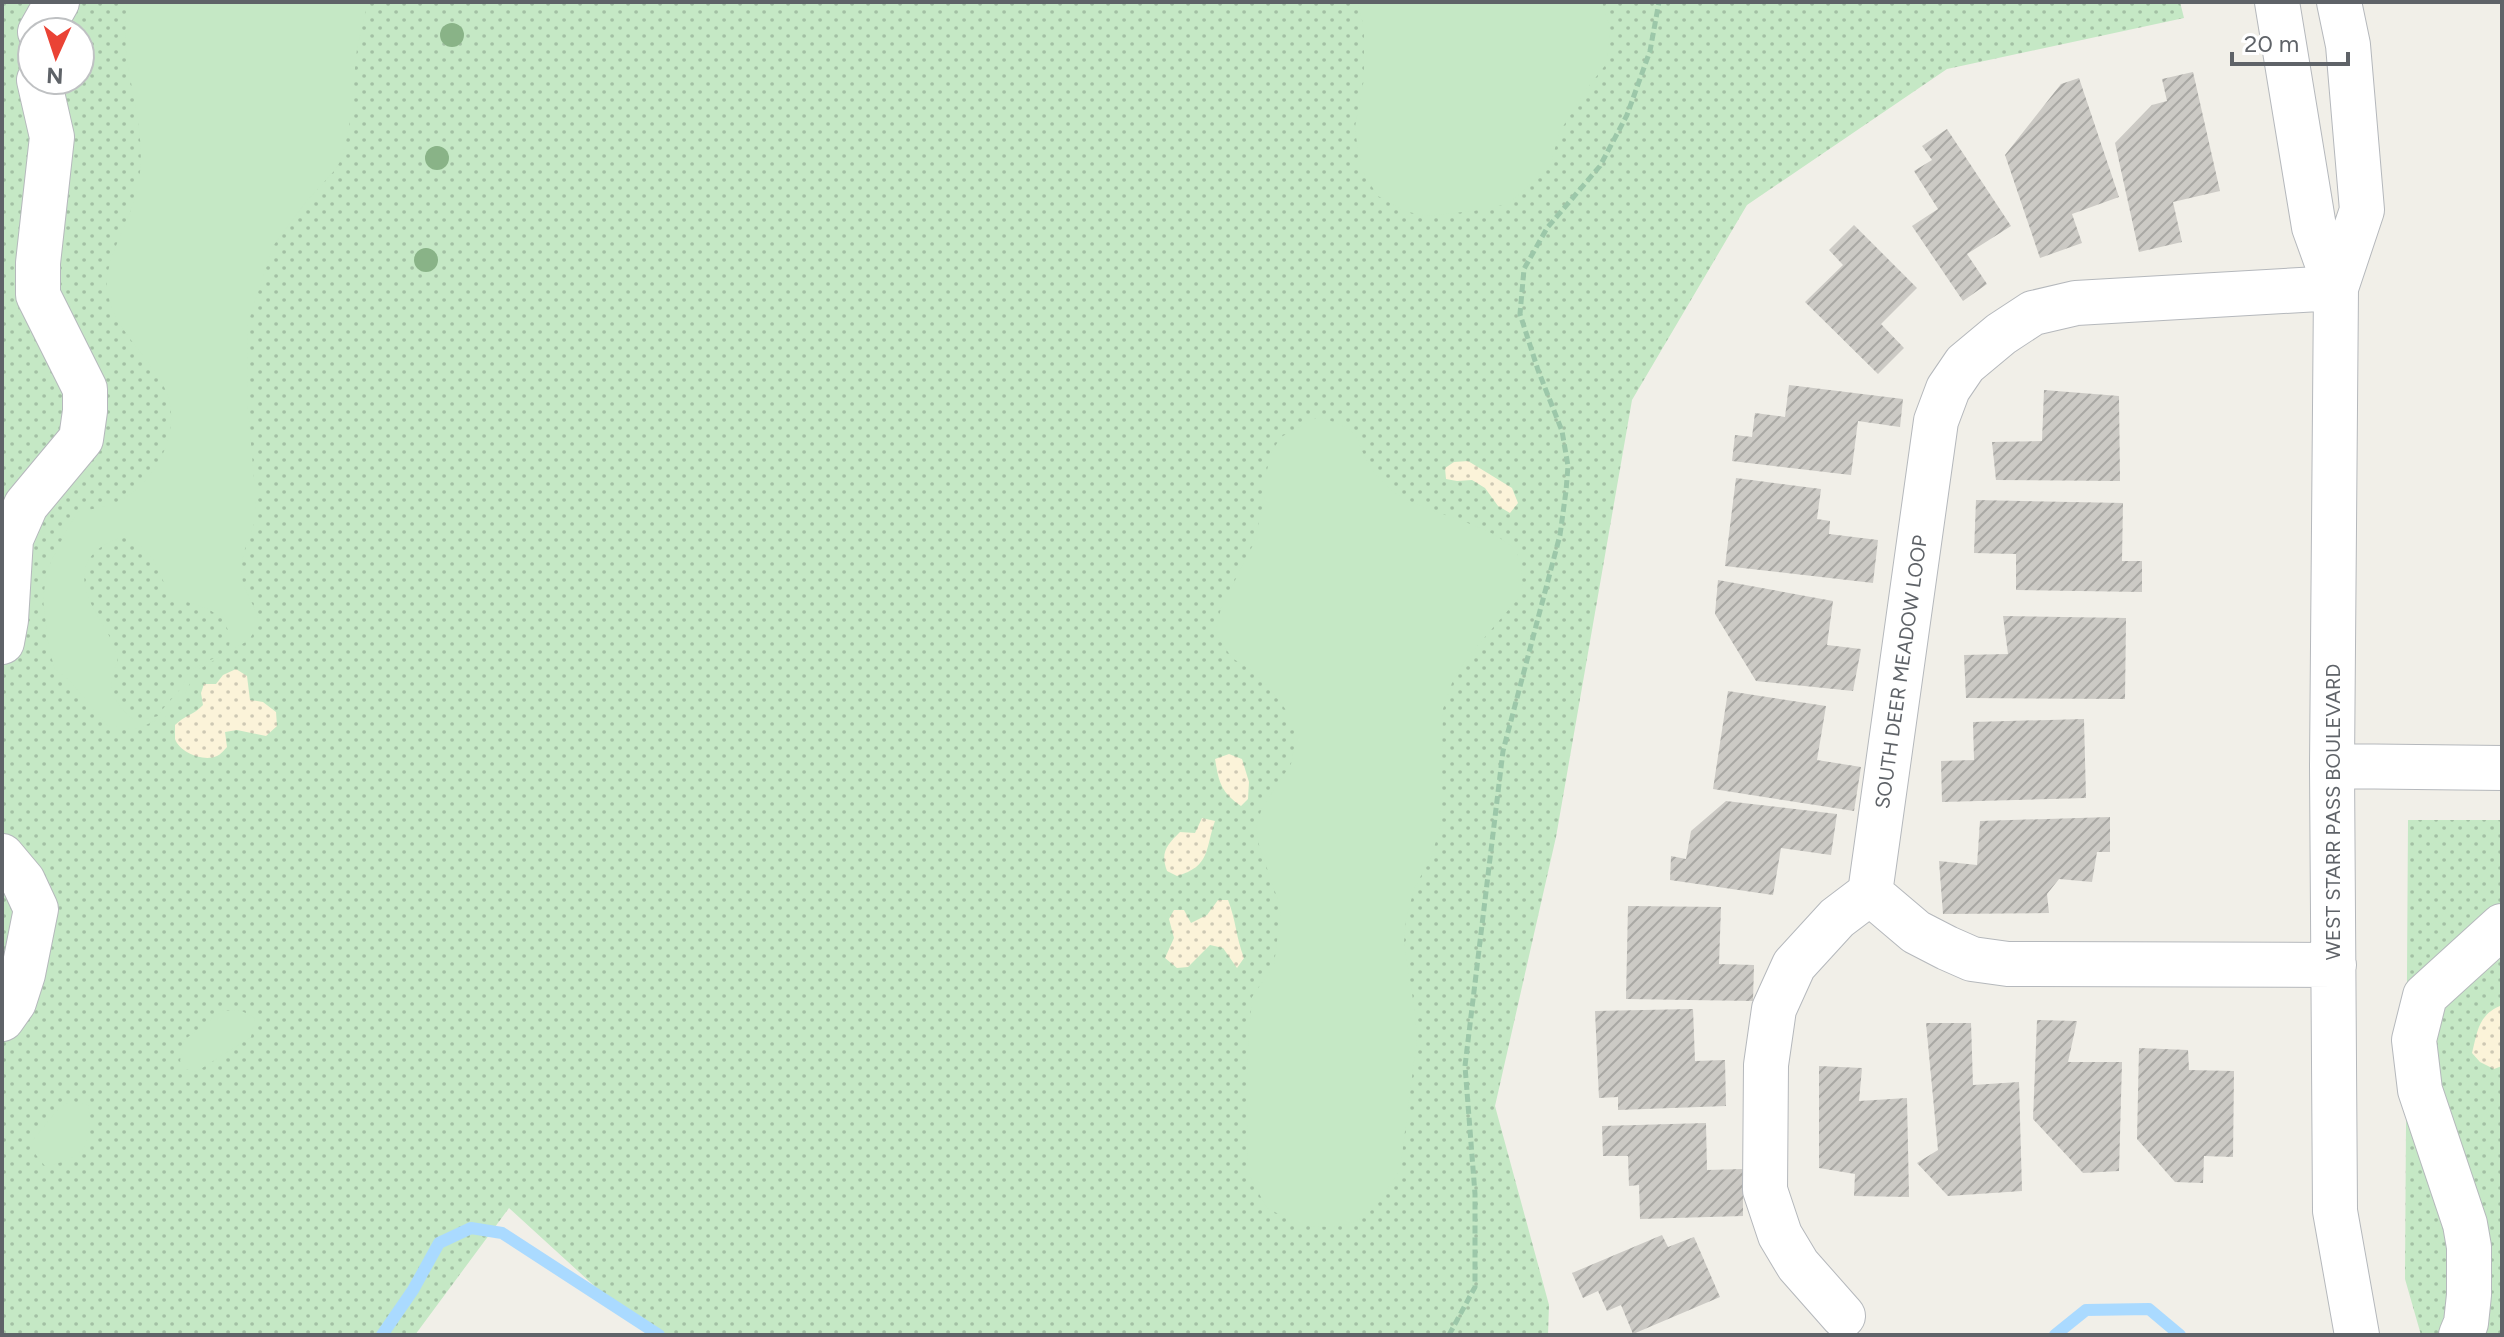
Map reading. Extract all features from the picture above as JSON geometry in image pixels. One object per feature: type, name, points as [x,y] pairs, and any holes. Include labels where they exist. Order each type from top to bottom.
[{"type":"street","name":"WEST STARR PASS BOULEVARD","points":[[2339,2],[2348,45],[2362,210],[2336,288],[2332,766],[2335,1211],[2357,1335]]},
{"type":"street","name":"WEST STARR PASS BOULEVARD","points":[[2284,3],[2314,227],[2336,288]]},
{"type":"street","points":[[2,642],[11,539],[26,505],[81,439],[85,411],[85,389],[38,295],[38,263],[52,137],[43,96]]},
{"type":"street","name":"SOUTH DEER MEADOW LOOP","points":[[1870,893],[1936,421],[1948,389],[1965,364],[2033,313],[2076,303],[2336,288]]},
{"type":"street","points":[[2332,766],[2502,768]]},
{"type":"street","points":[[2,856],[23,881],[36,909],[23,974],[14,1002],[2,1019]]},
{"type":"street","points":[[1843,1316],[1798,1265],[1780,1235],[1765,1190],[1766,1065],[1774,1009],[1794,965],[1837,918],[1870,893],[1916,932],[1972,959],[2008,964],[2334,965]]},
{"type":"street","points":[[2461,1335],[2466,1323],[2469,1295],[2469,1247],[2465,1224],[2420,1090],[2414,1040],[2425,996],[2502,926]]},
{"type":"path","points":[[1449,1335],[1475,1287],[1475,1194],[1465,1066],[1503,751],[1560,535],[1568,466],[1562,431],[1520,314],[1524,269],[1547,228],[1600,166],[1627,115],[1650,51],[1659,2]]},
{"type":"green space","points":[[2,2],[2180,2],[2184,18],[1947,69],[1747,205],[1632,400],[1556,837],[1495,1106],[1549,1305],[1548,1335],[648,1335],[509,1208],[415,1335],[2,1335]]},
{"type":"green space","points":[[127,2],[368,2],[357,48],[349,128],[342,158],[273,246],[248,323],[247,398],[256,501],[254,524],[241,568],[243,584],[258,616],[255,630],[249,640],[196,671],[183,698],[166,716],[137,729],[108,726],[70,681],[55,669],[49,650],[43,599],[47,570],[78,512],[110,505],[133,493],[155,468],[169,436],[170,403],[164,387],[115,315],[107,288],[109,266],[133,205],[140,176],[140,140],[126,51]],"holes":[[[125,537],[142,547],[155,562],[165,585],[179,599],[208,609],[222,618],[231,636],[228,651],[187,674],[183,685],[158,716],[147,719],[132,718],[114,697],[111,685],[117,655],[88,598],[84,579],[88,562],[99,548]]]},
{"type":"green space","points":[[1357,2],[1602,2],[1610,28],[1607,63],[1559,133],[1550,167],[1508,204],[1427,216],[1404,211],[1378,196],[1365,176],[1358,152],[1355,127],[1364,79],[1364,27]]},
{"type":"green space","points":[[1318,417],[1352,432],[1372,469],[1394,492],[1480,528],[1510,546],[1519,557],[1522,580],[1522,594],[1467,658],[1453,680],[1443,709],[1440,828],[1431,857],[1414,889],[1406,920],[1404,942],[1417,1038],[1400,1170],[1379,1202],[1364,1217],[1332,1227],[1311,1226],[1267,1208],[1252,1181],[1247,1163],[1248,1050],[1252,997],[1274,965],[1281,909],[1259,845],[1256,826],[1262,808],[1291,764],[1294,726],[1271,690],[1254,672],[1232,658],[1215,633],[1221,608],[1254,543],[1272,451],[1281,437]]},
{"type":"green space","points":[[2408,820],[2502,820],[2502,1335],[2421,1335],[2405,1279]]},
{"type":"green space","points":[[240,1010],[255,1018],[251,1037],[196,1072],[185,1069],[180,1061],[184,1040],[222,1011]]},
{"type":"green space","points":[[72,1101],[88,1105],[88,1139],[78,1154],[45,1166],[36,1155],[33,1140],[59,1108]]},
{"type":"sand","points":[[1468,461],[1512,488],[1518,503],[1510,513],[1498,506],[1485,488],[1472,480],[1446,479],[1445,468],[1454,462]]},
{"type":"sand","points":[[236,669],[247,676],[250,700],[263,702],[276,712],[277,726],[266,736],[237,730],[225,732],[227,747],[212,758],[187,752],[175,739],[175,725],[203,705],[201,693],[204,684],[216,684],[223,675]]},
{"type":"sand","points":[[1229,754],[1242,759],[1249,782],[1248,799],[1241,806],[1225,791],[1218,774],[1215,759]]},
{"type":"sand","points":[[1202,818],[1215,821],[1201,862],[1177,876],[1167,871],[1164,859],[1168,845],[1180,832],[1195,833]]},
{"type":"sand","points":[[1218,900],[1228,900],[1244,958],[1237,968],[1223,948],[1210,945],[1188,967],[1177,968],[1165,958],[1174,938],[1169,919],[1174,910],[1184,910],[1191,923],[1207,915]]},
{"type":"sand","points":[[2502,1005],[2502,1066],[2494,1069],[2480,1062],[2472,1053],[2484,1019]]},
{"type":"building","points":[[2193,72],[2220,191],[2173,202],[2182,242],[2139,252],[2115,143],[2152,105],[2167,101],[2162,79]]},
{"type":"building","points":[[2079,78],[2119,197],[2072,214],[2082,243],[2040,258],[2005,155],[2061,84]]},
{"type":"building","points":[[1947,129],[2011,226],[1967,254],[1987,284],[1963,301],[1912,226],[1938,209],[1914,171],[1932,160],[1922,146]]},
{"type":"building","points":[[1854,225],[1917,288],[1881,324],[1904,348],[1878,374],[1805,302],[1843,265],[1829,250]]},
{"type":"building","points":[[1789,385],[1903,399],[1900,427],[1858,421],[1851,475],[1732,461],[1735,435],[1752,437],[1755,413],[1785,417]]},
{"type":"building","points":[[2044,390],[2119,396],[2120,481],[1996,480],[1992,442],[2042,441]]},
{"type":"building","points":[[1736,478],[1821,489],[1817,519],[1830,521],[1829,534],[1878,540],[1873,583],[1725,566]]},
{"type":"building","points":[[1976,500],[2123,503],[2122,561],[2142,561],[2142,592],[2016,590],[2016,554],[1974,553]]},
{"type":"building","points":[[1718,580],[1833,601],[1827,645],[1861,649],[1853,691],[1756,681],[1715,614]]},
{"type":"building","points":[[2003,616],[2126,618],[2125,699],[1966,698],[1964,655],[2008,654]]},
{"type":"building","points":[[1728,691],[1826,706],[1817,760],[1861,767],[1854,811],[1713,789]]},
{"type":"building","points":[[2084,719],[2086,798],[1942,802],[1941,761],[1974,760],[1973,722]]},
{"type":"building","points":[[1726,801],[1837,814],[1831,855],[1781,848],[1773,895],[1670,880],[1671,856],[1686,859],[1691,831]]},
{"type":"building","points":[[2110,817],[2110,852],[2097,852],[2092,882],[2059,879],[2047,894],[2049,913],[1943,914],[1939,861],[1977,865],[1980,821]]},
{"type":"building","points":[[1628,906],[1721,907],[1719,964],[1754,965],[1753,1001],[1626,999]]},
{"type":"building","points":[[1693,1009],[1695,1061],[1725,1060],[1726,1106],[1618,1110],[1618,1097],[1599,1098],[1595,1011]]},
{"type":"building","points":[[2037,1020],[2077,1021],[2068,1062],[2122,1062],[2119,1171],[2083,1173],[2033,1119]]},
{"type":"building","points":[[1926,1023],[1971,1023],[1973,1085],[2019,1082],[2022,1191],[1948,1196],[1917,1163],[1938,1150]]},
{"type":"building","points":[[2139,1048],[2188,1050],[2189,1070],[2234,1071],[2233,1157],[2204,1156],[2203,1183],[2175,1182],[2137,1139]]},
{"type":"building","points":[[1819,1066],[1862,1068],[1859,1101],[1907,1098],[1909,1197],[1854,1196],[1855,1174],[1819,1168]]},
{"type":"building","points":[[1706,1123],[1707,1170],[1743,1169],[1743,1216],[1640,1219],[1639,1185],[1629,1186],[1628,1156],[1603,1156],[1602,1126]]},
{"type":"building","points":[[1662,1235],[1668,1247],[1694,1237],[1720,1297],[1633,1334],[1621,1305],[1607,1311],[1598,1291],[1583,1298],[1572,1273]]},
{"type":"waterway","points":[[382,1335],[413,1290],[439,1243],[471,1228],[502,1233],[659,1335]]},
{"type":"waterway","points":[[2055,1335],[2086,1310],[2149,1309],[2180,1335]]}]
